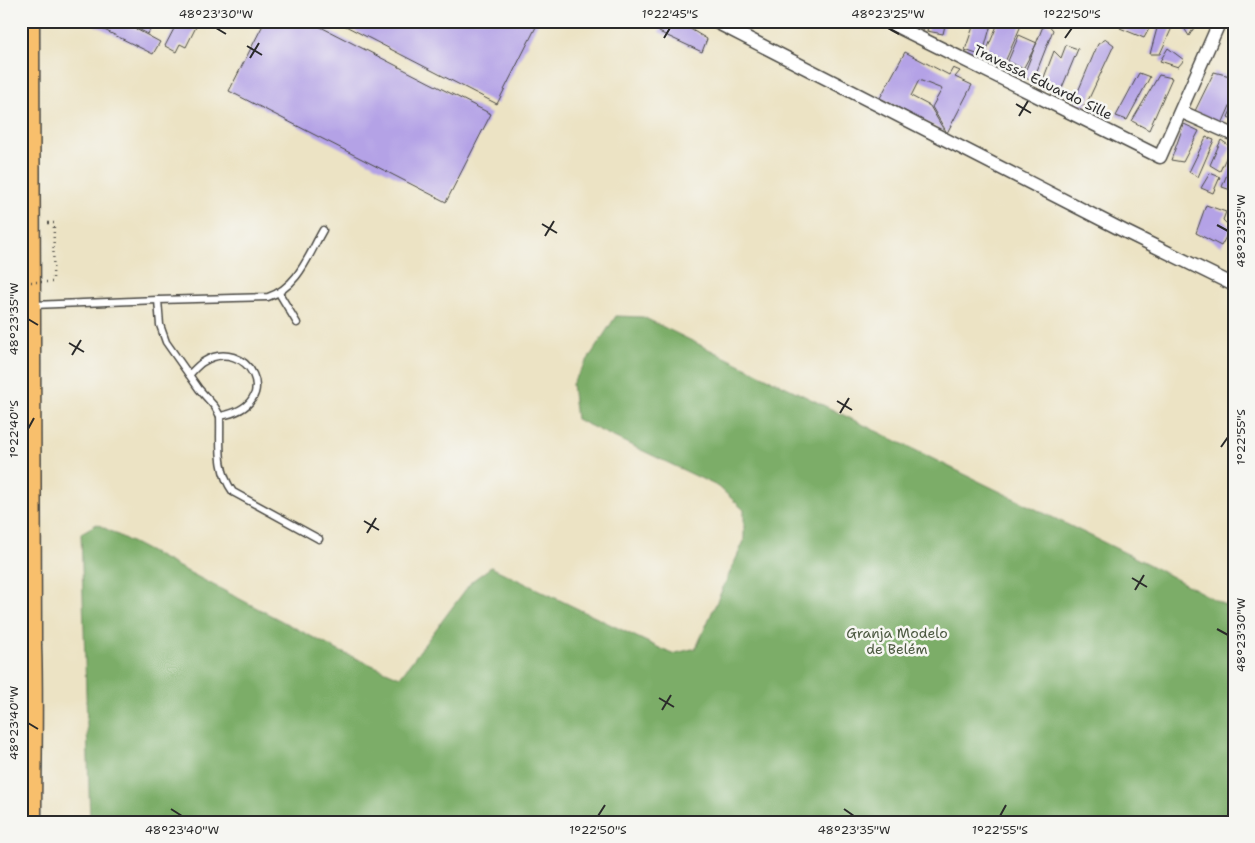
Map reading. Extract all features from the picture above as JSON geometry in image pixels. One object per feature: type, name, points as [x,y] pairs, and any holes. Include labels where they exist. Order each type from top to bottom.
[{"type":"highway","points":[[28,21],[30,645],[32,699],[30,822]]},
{"type":"street","points":[[714,21],[1118,228],[1234,285]]},
{"type":"street","name":"Travessa Eduardo Sille","points":[[886,21],[1160,157],[1182,112]]},
{"type":"street","points":[[1220,21],[1182,112],[1234,135]]},
{"type":"lane","points":[[29,305],[268,297],[279,293],[296,278],[323,230]]},
{"type":"lane","points":[[279,293],[297,323]]},
{"type":"lane","points":[[158,300],[160,325],[166,342],[220,416],[221,465],[225,481],[233,492],[319,538]]},
{"type":"lane","points":[[189,375],[202,362],[214,357],[228,356],[242,360],[252,370],[257,384],[253,397],[247,407],[234,414],[220,416]]},
{"type":"path","points":[[21,282],[53,282],[54,223],[45,224]]},
{"type":"path","points":[[47,282],[48,291]]},
{"type":"green space","name":"Granja Modelo de Belém","points":[[616,316],[643,317],[1148,564],[1234,610],[1234,822],[90,822],[81,533],[97,524],[339,651],[400,677],[472,581],[491,567],[672,654],[696,648],[744,541],[744,510],[719,487],[576,419],[572,384]]},
{"type":"building","points":[[86,21],[121,21],[160,42],[153,54]]},
{"type":"building","points":[[123,21],[154,21],[148,34]]},
{"type":"building","points":[[178,21],[199,21],[186,47],[180,44],[176,52],[165,46]]},
{"type":"building","points":[[265,21],[309,21],[491,114],[446,202],[229,91]]},
{"type":"building","points":[[336,21],[539,21],[497,104]]},
{"type":"building","points":[[664,21],[677,21],[707,39],[702,52],[659,32]]},
{"type":"building","points":[[904,21],[926,21],[923,30],[903,25]]},
{"type":"building","points":[[929,21],[946,21],[943,34],[927,31]]},
{"type":"building","points":[[975,21],[992,21],[985,46],[985,57],[965,50]]},
{"type":"building","points":[[999,21],[1023,21],[1005,62],[986,52]]},
{"type":"building","points":[[1045,21],[1053,30],[1033,81],[1023,77]]},
{"type":"building","points":[[1123,21],[1137,21],[1150,27],[1144,38],[1120,28]]},
{"type":"building","points":[[1159,21],[1175,21],[1160,54],[1150,54]]},
{"type":"building","points":[[1187,21],[1198,21],[1189,36],[1184,28]]},
{"type":"building","points":[[1019,35],[1037,43],[1023,69],[1008,61]]},
{"type":"building","points":[[1106,39],[1114,45],[1085,107],[1074,101],[1098,44]]},
{"type":"building","points":[[1066,45],[1078,49],[1061,90],[1051,84],[1049,90],[1040,88],[1054,51],[1061,58]]},
{"type":"building","points":[[1168,48],[1184,60],[1178,67],[1160,61]]},
{"type":"building","points":[[905,52],[949,75],[953,68],[960,71],[955,77],[972,85],[947,133],[932,107],[942,89],[919,80],[911,96],[930,106],[945,132],[880,98]]},
{"type":"building","points":[[1214,72],[1234,77],[1234,97],[1222,124],[1195,111]]},
{"type":"building","points":[[1139,73],[1150,77],[1127,120],[1116,116]]},
{"type":"building","points":[[1159,75],[1172,78],[1149,130],[1132,121]]},
{"type":"building","points":[[1234,104],[1234,120],[1228,117]]},
{"type":"building","points":[[1184,124],[1199,131],[1183,162],[1171,160]]},
{"type":"building","points":[[1206,137],[1214,140],[1198,177],[1189,172]]},
{"type":"building","points":[[1221,140],[1231,147],[1220,171],[1210,165]]},
{"type":"building","points":[[1234,156],[1234,191],[1222,187]]},
{"type":"building","points":[[1210,173],[1220,177],[1213,193],[1201,188]]},
{"type":"building","points":[[1206,205],[1226,212],[1223,220],[1231,228],[1221,246],[1196,233]]}]
